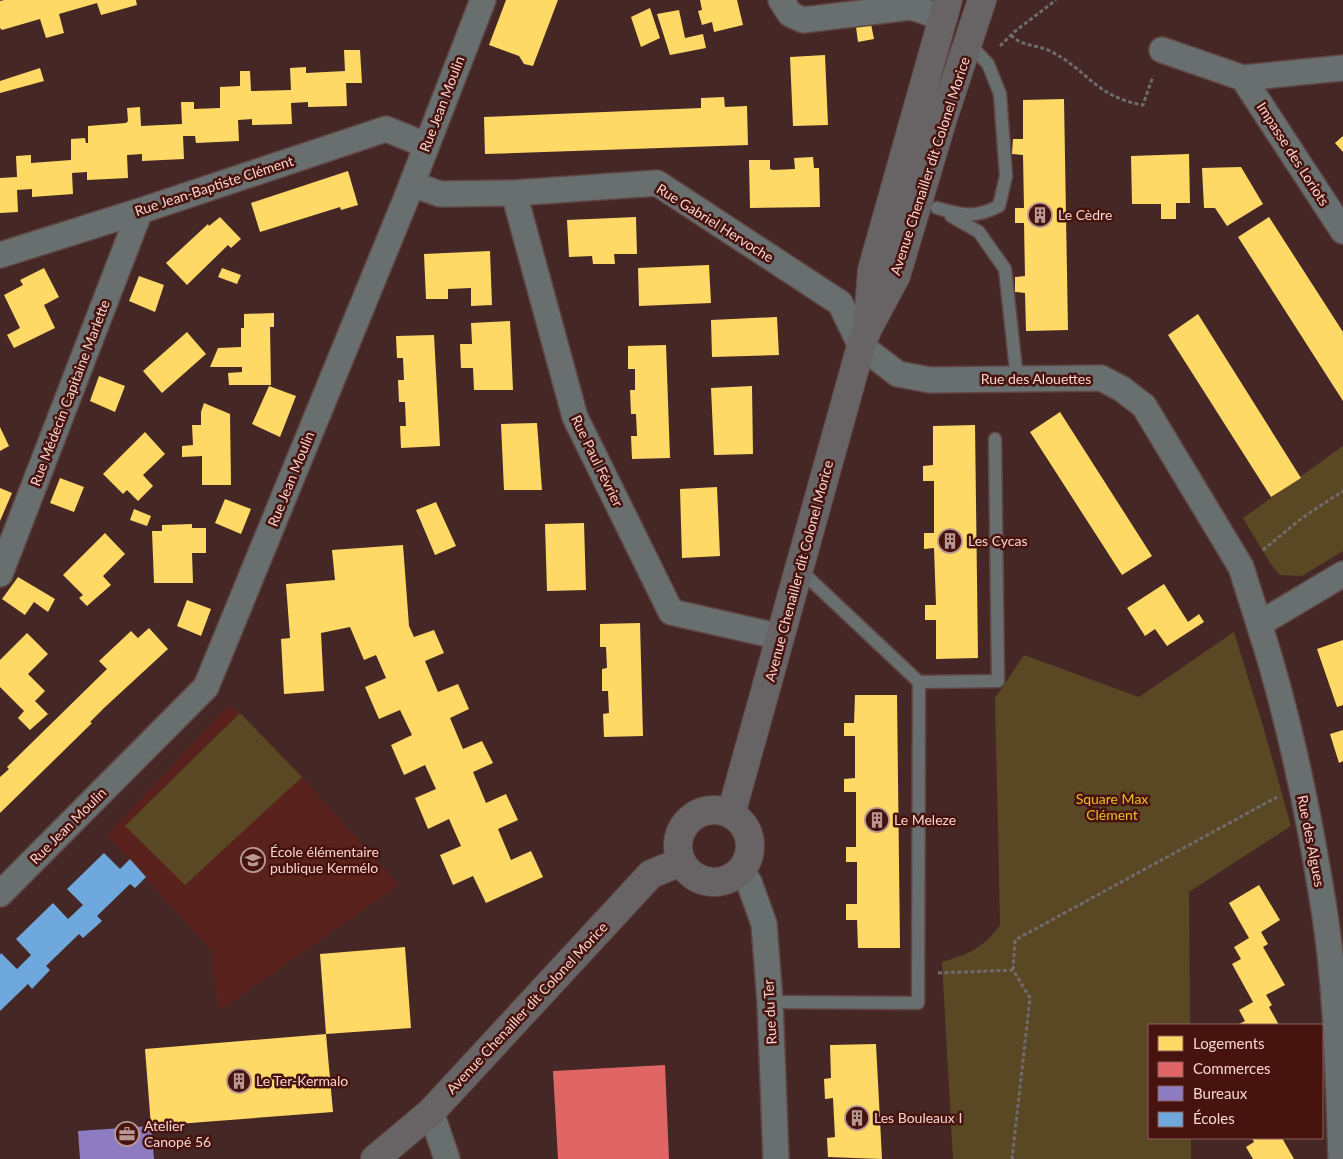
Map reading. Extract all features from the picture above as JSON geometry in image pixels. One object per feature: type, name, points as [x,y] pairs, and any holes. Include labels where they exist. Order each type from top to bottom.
[{"type":"street","name":"Rue Jean Moulin","points":[[0,894],[206,687],[412,184],[483,0]]},
{"type":"street","points":[[781,0],[790,14],[804,20],[912,7],[946,9]]},
{"type":"street","name":"Avenue Chenailler dit Colonel Morice","points":[[864,337],[896,276],[928,206],[943,118],[982,0]]},
{"type":"street","name":"Avenue Chenailler dit Colonel Morice","points":[[731,814],[864,337],[872,270],[946,9]]},
{"type":"street","points":[[1162,50],[1243,78],[1343,68]]},
{"type":"street","name":"Impasse des Loriots","points":[[1243,78],[1343,231]]},
{"type":"street","name":"Rue Jean-Baptiste Clément","points":[[0,255],[140,211],[386,129],[426,145]]},
{"type":"street","name":"Rue Gabriel Hervoche","points":[[412,184],[440,194],[514,193],[657,183],[840,303],[864,337]]},
{"type":"street","name":"Rue Paul Février","points":[[514,193],[575,418],[671,612],[782,636]]},
{"type":"street","name":"Rue Médecin Capitaine Marlette","points":[[0,574],[140,211]]},
{"type":"street","name":"Rue des Alouettes","points":[[864,337],[898,374],[930,380],[1101,378],[1122,389],[1144,406],[1241,567],[1259,624]]},
{"type":"street","points":[[1259,624],[1343,574]]},
{"type":"street","name":"Rue des Algues","points":[[1259,624],[1299,776],[1324,910],[1336,1036],[1341,1159]]},
{"type":"street","points":[[708,810],[731,814],[740,820],[750,840],[747,862],[740,871],[720,882],[708,882],[697,879],[688,872],[681,862],[678,840],[688,820],[697,813],[708,810]]},
{"type":"street","name":"Avenue Chenailler dit Colonel Morice","points":[[375,1159],[430,1112],[651,874],[681,862]]},
{"type":"street","name":"Rue du Ter","points":[[740,871],[749,882],[764,924],[770,1002],[776,1159]]},
{"type":"street","points":[[430,1112],[447,1159]]},
{"type":"lane","points":[[928,206],[970,216],[984,214],[999,206],[1006,176],[1000,94],[988,64],[969,44]]},
{"type":"lane","points":[[928,206],[979,232],[1005,269],[1017,379]]},
{"type":"lane","points":[[800,570],[919,682],[998,681],[995,438]]},
{"type":"lane","points":[[770,1002],[918,1004],[919,682]]},
{"type":"path","points":[[1011,35],[1018,42],[1048,50],[1066,60],[1106,94],[1143,106],[1162,50]]},
{"type":"path","points":[[1241,567],[1302,518],[1343,492]]},
{"type":"path","points":[[1012,1159],[1030,998],[1013,970],[1015,940],[1276,798],[1299,776]]},
{"type":"path","points":[[918,974],[1013,970]]},
{"type":"shaded area","name":"École élémentaire publique Kermélo","points":[[229,705],[240,713],[302,777],[399,885],[219,1011],[210,949],[107,835]]},
{"type":"green space","points":[[1343,446],[1343,551],[1302,576],[1280,575],[1270,563],[1243,518]]},
{"type":"green space","name":"Square Max Clément","points":[[1234,632],[1291,826],[1189,892],[1190,1024],[1148,1024],[1148,1139],[1191,1139],[1191,1159],[953,1159],[942,962],[960,956],[982,945],[1000,925],[995,698],[1024,655],[1139,697]]},
{"type":"green space","points":[[240,713],[302,777],[185,885],[125,826]]},
{"type":"building: Logements","points":[[136,0],[137,5],[101,15],[97,3],[59,14],[64,33],[46,38],[40,19],[2,30],[0,28],[0,1]]},
{"type":"building: Logements","points":[[506,0],[558,0],[533,66],[524,64],[519,56],[489,45]]},
{"type":"building: Logements","points":[[700,0],[737,0],[743,25],[714,32],[712,22],[702,25],[698,11],[702,10]]},
{"type":"building: Logements","points":[[650,8],[660,38],[641,47],[631,17]]},
{"type":"building: Logements","points":[[679,10],[685,38],[703,34],[706,48],[670,55],[657,14]]},
{"type":"building: Logements","points":[[871,24],[874,39],[858,42],[856,27]]},
{"type":"building: Logements","points":[[344,50],[360,50],[362,83],[346,83],[347,106],[308,107],[308,102],[291,103],[292,124],[252,125],[252,119],[238,120],[239,141],[196,143],[195,136],[183,136],[184,159],[142,161],[142,154],[127,155],[128,178],[87,180],[87,172],[72,173],[73,194],[32,197],[32,189],[17,190],[18,212],[0,213],[0,178],[17,177],[16,156],[31,155],[31,163],[71,160],[71,139],[85,138],[86,143],[88,143],[88,126],[126,123],[128,121],[127,108],[140,107],[141,126],[182,124],[181,102],[194,102],[194,109],[220,108],[220,87],[240,86],[240,71],[250,71],[251,91],[291,90],[290,68],[306,67],[306,73],[345,71]]},
{"type":"building: Logements","points":[[825,55],[828,125],[793,126],[790,57]]},
{"type":"building: Logements","points":[[40,68],[44,81],[0,93],[0,81]]},
{"type":"building: Logements","points":[[724,97],[725,107],[747,106],[748,145],[485,154],[484,117],[701,108],[701,98]]},
{"type":"building: Logements","name":"Le Cèdre","points":[[1064,99],[1068,330],[1026,331],[1025,293],[1015,292],[1015,277],[1025,276],[1024,223],[1015,223],[1015,208],[1024,208],[1023,155],[1012,154],[1013,139],[1023,139],[1023,100]]},
{"type":"building: Logements","points":[[1343,136],[1343,152],[1335,143]]},
{"type":"building: Logements","points":[[1189,154],[1190,203],[1176,203],[1176,219],[1161,219],[1161,204],[1132,204],[1131,156]]},
{"type":"building: Logements","points":[[813,157],[814,168],[819,168],[820,207],[750,208],[749,160],[770,160],[770,169],[773,170],[795,169],[794,158]]},
{"type":"building: Logements","points":[[1241,167],[1263,204],[1227,226],[1215,208],[1204,208],[1202,168]]},
{"type":"building: Logements","points":[[348,171],[358,205],[341,210],[340,207],[260,232],[251,203]]},
{"type":"building: Logements","points":[[220,217],[241,239],[231,248],[228,245],[187,285],[166,263],[208,224],[209,226]]},
{"type":"building: Logements","points":[[636,217],[637,254],[614,254],[615,264],[593,264],[592,256],[569,257],[567,220]]},
{"type":"building: Logements","points":[[1269,217],[1343,332],[1343,401],[1238,237]]},
{"type":"building: Logements","points":[[490,251],[492,305],[471,306],[471,288],[448,289],[448,299],[426,299],[424,254]]},
{"type":"building: Logements","points":[[709,265],[711,303],[639,306],[638,268]]},
{"type":"building: Logements","points":[[44,268],[59,297],[44,305],[55,328],[14,348],[7,335],[20,328],[4,295],[23,285],[20,280]]},
{"type":"building: Logements","points":[[222,268],[241,275],[237,284],[218,277]]},
{"type":"building: Logements","points":[[139,276],[164,285],[155,312],[129,301]]},
{"type":"building: Logements","points":[[274,313],[274,327],[270,327],[271,385],[229,385],[228,373],[242,372],[242,367],[210,367],[218,348],[241,347],[241,328],[244,328],[244,314]]},
{"type":"building: Logements","points":[[1198,314],[1301,478],[1271,497],[1168,335]]},
{"type":"building: Logements","points":[[777,317],[779,355],[712,357],[711,320]]},
{"type":"building: Logements","points":[[510,321],[513,390],[474,390],[473,368],[461,368],[460,344],[472,344],[471,323]]},
{"type":"building: Logements","points":[[187,332],[206,354],[162,393],[143,371]]},
{"type":"building: Logements","points":[[434,335],[440,446],[401,448],[400,426],[406,426],[405,402],[399,402],[398,380],[404,380],[403,358],[397,358],[396,336]]},
{"type":"building: Logements","points":[[666,345],[670,458],[632,459],[631,436],[637,436],[636,414],[631,414],[630,390],[635,390],[635,369],[628,369],[628,346]]},
{"type":"building: Logements","points":[[99,376],[125,386],[115,412],[90,401]]},
{"type":"building: Logements","points":[[269,386],[296,396],[280,437],[252,424]]},
{"type":"building: Logements","points":[[752,386],[753,454],[714,455],[711,388]]},
{"type":"building: Logements","points":[[204,403],[230,414],[231,485],[202,485],[202,456],[182,457],[182,446],[193,445],[192,425],[201,425],[201,412]]},
{"type":"building: Logements","points":[[1060,412],[1152,556],[1122,575],[1030,432]]},
{"type":"building: Logements","points":[[537,423],[542,490],[504,490],[501,424]]},
{"type":"building: Logements","name":"Les Cycas","points":[[975,425],[978,658],[936,659],[936,620],[925,620],[925,605],[936,605],[934,548],[924,549],[924,533],[934,533],[934,481],[923,481],[923,466],[933,465],[933,426]]},
{"type":"building: Logements","points":[[0,427],[9,446],[0,451]]},
{"type":"building: Logements","points":[[145,432],[165,454],[143,475],[153,486],[138,501],[127,490],[123,494],[103,474]]},
{"type":"building: Logements","points":[[60,478],[84,487],[74,512],[50,503]]},
{"type":"building: Logements","points":[[717,487],[720,556],[682,558],[680,489]]},
{"type":"building: Logements","points":[[0,488],[12,493],[0,521]]},
{"type":"building: Logements","points":[[225,499],[251,509],[241,534],[215,523]]},
{"type":"building: Logements","points":[[436,502],[456,546],[435,555],[416,510]]},
{"type":"building: Logements","points":[[134,509],[151,516],[147,526],[130,520]]},
{"type":"building: Logements","points":[[584,523],[586,590],[547,591],[545,524]]},
{"type":"building: Logements","points":[[192,524],[192,528],[206,528],[206,553],[192,553],[193,583],[154,583],[152,531],[162,531],[162,525]]},
{"type":"building: Logements","points":[[105,533],[125,554],[103,576],[111,585],[87,606],[79,598],[83,595],[63,575]]},
{"type":"building: Logements","points":[[403,545],[409,626],[414,637],[434,630],[444,653],[425,661],[438,692],[458,684],[469,709],[450,718],[463,749],[482,741],[493,763],[473,772],[486,803],[506,794],[518,820],[498,829],[511,860],[531,851],[543,877],[486,903],[473,876],[453,885],[440,855],[461,846],[449,819],[428,829],[415,798],[436,789],[425,765],[404,775],[391,745],[412,735],[400,710],[379,719],[365,687],[386,678],[376,655],[364,660],[350,627],[321,633],[324,691],[284,694],[281,639],[290,638],[286,584],[335,580],[332,550]]},
{"type":"building: Logements","points":[[18,577],[55,599],[48,612],[34,602],[25,615],[2,599]]},
{"type":"building: Logements","points":[[1164,584],[1188,622],[1199,614],[1204,622],[1167,646],[1155,629],[1145,636],[1127,608]]},
{"type":"building: Logements","points":[[187,600],[211,609],[201,636],[177,626]]},
{"type":"building: Logements","points":[[640,623],[643,736],[604,737],[603,714],[609,713],[608,691],[602,691],[602,669],[607,668],[606,647],[600,647],[600,624]]},
{"type":"building: Logements","points":[[149,628],[168,649],[104,708],[90,722],[92,723],[0,813],[0,777],[9,769],[7,767],[107,669],[99,661],[131,631],[138,638]]},
{"type":"building: Logements","points":[[27,633],[48,654],[28,674],[45,691],[35,701],[48,714],[30,730],[18,718],[24,711],[0,687],[0,660]]},
{"type":"building: Logements","points":[[1343,640],[1343,705],[1337,707],[1317,649]]},
{"type":"building: Logements","name":"Le Meleze","points":[[855,695],[897,695],[900,948],[858,948],[857,920],[846,920],[846,904],[857,904],[857,862],[846,862],[846,847],[856,847],[856,792],[844,792],[844,779],[855,778],[855,736],[844,736],[844,723],[854,723]]},
{"type":"building: Logements","points":[[1343,730],[1343,761],[1339,763],[1330,734]]},
{"type":"building: Logements","points":[[1259,885],[1280,920],[1261,932],[1268,944],[1263,947],[1285,985],[1266,995],[1272,1005],[1269,1007],[1278,1024],[1239,1024],[1245,1021],[1239,1010],[1253,1002],[1232,964],[1241,959],[1234,947],[1249,938],[1229,903]]},
{"type":"building: Logements","points":[[405,947],[411,1028],[326,1034],[320,954]]},
{"type":"building: Logements","name":"Le Ter-Kermalo","points":[[326,1034],[333,1112],[151,1126],[145,1049]]},
{"type":"building: Logements","name":"Les Bouleaux I","points":[[876,1044],[882,1159],[828,1157],[827,1138],[835,1137],[833,1098],[825,1099],[824,1079],[831,1078],[830,1045]]},
{"type":"building: Logements","points":[[1252,1139],[1283,1139],[1294,1159],[1253,1159],[1246,1147],[1254,1142]]},
{"type":"building: Commerces","points":[[665,1065],[669,1159],[558,1159],[553,1071]]},
{"type":"building: Bureaux","points":[[151,1126],[154,1159],[80,1159],[78,1131]]},
{"type":"building: Écoles","points":[[104,853],[120,869],[130,859],[146,877],[135,888],[130,884],[97,916],[102,921],[83,938],[79,934],[46,966],[50,970],[32,989],[28,984],[0,1011],[1,953],[17,969],[31,955],[16,939],[53,903],[68,919],[83,905],[67,889]]},
{"type":"place","name":"Le Cèdre","points":[[1040,215]]},
{"type":"place","name":"Les Cycas","points":[[950,541]]},
{"type":"place","name":"Le Meleze","points":[[877,820]]},
{"type":"place","name":"École élémentaire publique Kermélo","points":[[253,860]]},
{"type":"place","name":"Le Ter-Kermalo","points":[[239,1081]]},
{"type":"place","name":"Les Bouleaux I","points":[[857,1118]]},
{"type":"place","name":"Atelier Canopé 56","points":[[127,1134]]}]
